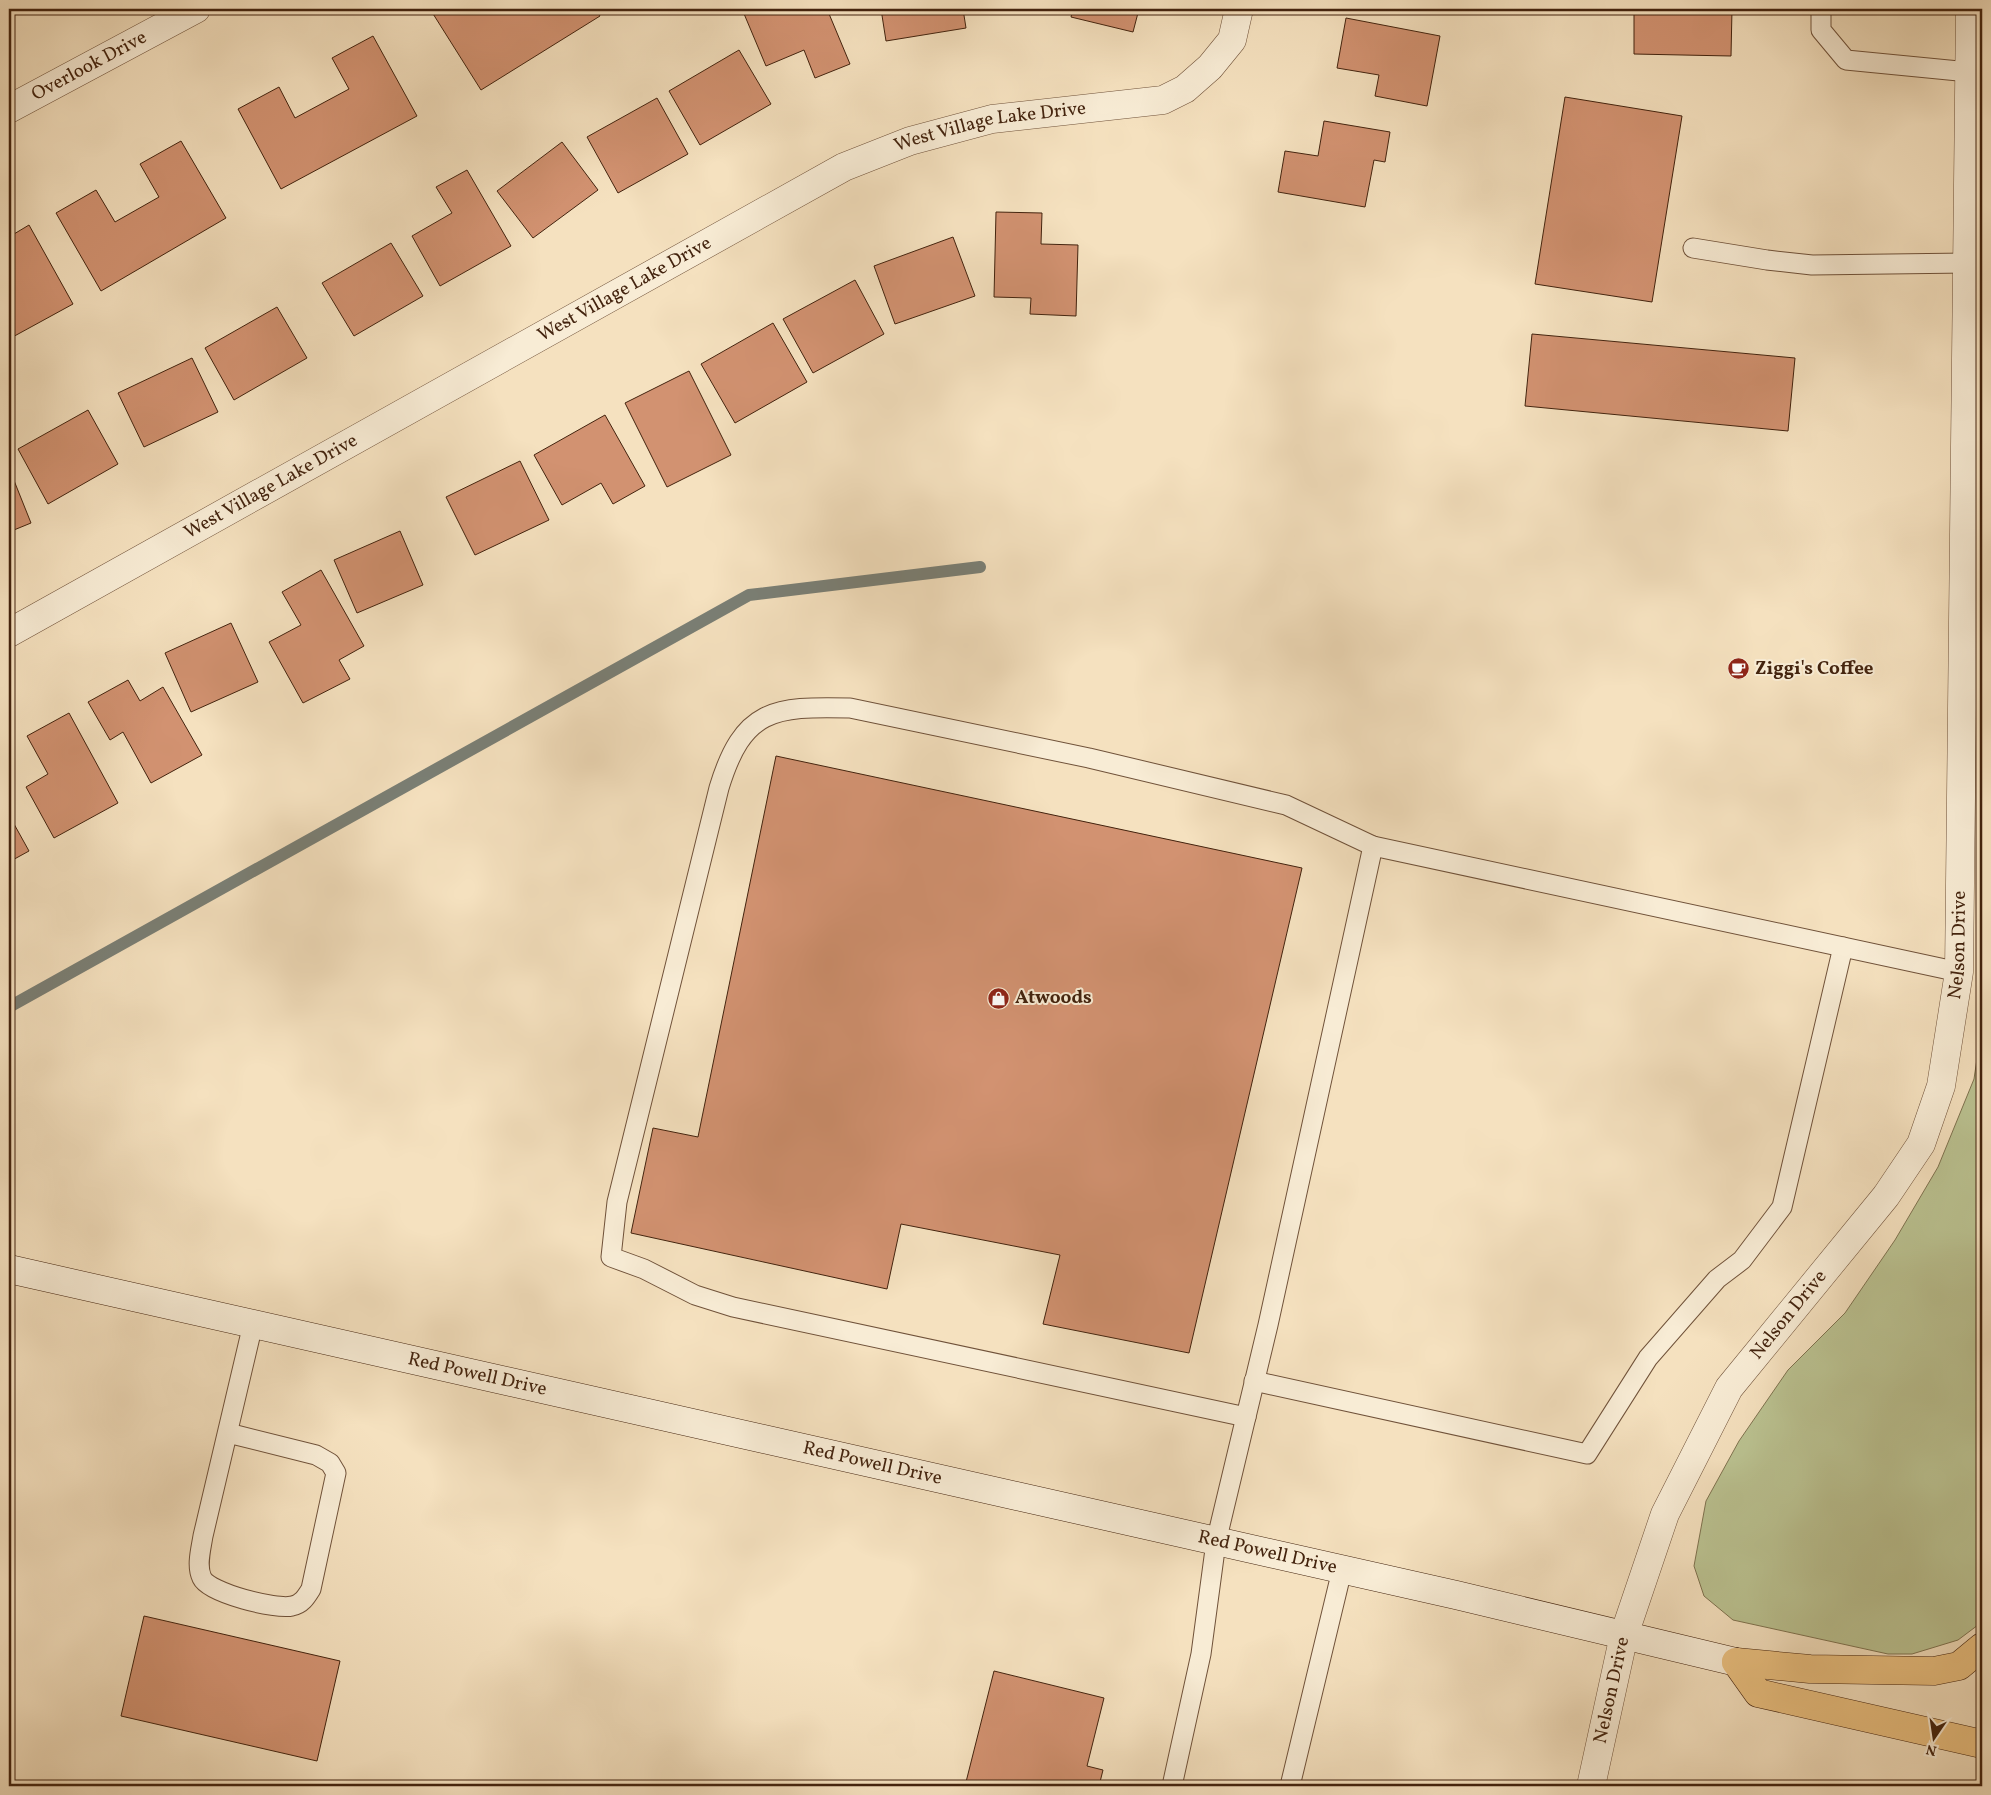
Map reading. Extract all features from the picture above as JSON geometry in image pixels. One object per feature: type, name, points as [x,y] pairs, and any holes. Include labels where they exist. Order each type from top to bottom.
[{"type":"main road","points":[[1736,1662],[1810,1669],[1934,1671],[1959,1666],[1982,1647]]},
{"type":"main road","points":[[1736,1662],[1758,1693],[1982,1744]]},
{"type":"street","name":"Overlook Drive","points":[[9,109],[196,9]]},
{"type":"street","name":"West Village Lake Drive","points":[[9,634],[844,167],[910,141],[992,119],[1163,100],[1184,89],[1210,67],[1232,40],[1239,9]]},
{"type":"street","name":"Nelson Drive","points":[[1591,1786],[1624,1635],[1665,1514],[1729,1388],[1880,1204],[1921,1144],[1941,1086],[1958,972],[1970,9]]},
{"type":"street","name":"Red Powell Drive","points":[[9,1269],[1342,1570],[1736,1662]]},
{"type":"lane","points":[[1821,9],[1821,30],[1846,60],[1969,72]]},
{"type":"lane","points":[[1693,248],[1766,260],[1812,265],[1967,263]]},
{"type":"lane","points":[[1246,1417],[732,1307],[695,1295],[644,1269],[611,1257],[617,1202],[719,788],[726,765],[738,740],[754,722],[776,713],[816,707],[850,708],[1089,758],[1286,805],[1373,846],[1958,972]]},
{"type":"lane","points":[[1172,1786],[1199,1665],[1216,1542],[1246,1417],[1373,846]]},
{"type":"lane","points":[[1254,1381],[1587,1454],[1648,1358],[1717,1279],[1742,1260],[1782,1207],[1843,947]]},
{"type":"lane","points":[[228,1433],[316,1455],[330,1463],[336,1473],[311,1589],[303,1601],[292,1606],[275,1607],[227,1594],[208,1585],[202,1578],[199,1561],[203,1536],[253,1324]]},
{"type":"lane","points":[[1290,1786],[1342,1570]]},
{"type":"green space","points":[[1982,1025],[1982,1622],[1958,1640],[1912,1654],[1888,1654],[1733,1620],[1704,1596],[1694,1566],[1706,1501],[1739,1441],[1788,1370],[1845,1313],[1895,1240],[1938,1167],[1974,1079]]},
{"type":"building","points":[[430,9],[490,9],[493,14],[501,9],[596,9],[600,16],[481,90]]},
{"type":"building","points":[[742,9],[827,9],[850,64],[815,78],[804,50],[766,66]]},
{"type":"building","points":[[881,9],[963,9],[966,28],[886,41]]},
{"type":"building","points":[[1073,9],[1139,9],[1133,32],[1071,17]]},
{"type":"building","points":[[1634,9],[1732,9],[1731,56],[1634,54]]},
{"type":"building","points":[[1346,18],[1440,36],[1427,106],[1375,96],[1379,75],[1337,68]]},
{"type":"building","points":[[373,36],[417,116],[281,189],[238,109],[279,87],[295,118],[349,89],[332,58]]},
{"type":"building","points":[[739,50],[771,104],[700,145],[669,91]]},
{"type":"building","points":[[1565,97],[1682,116],[1652,302],[1535,284]]},
{"type":"building","points":[[657,98],[688,154],[618,193],[587,137]]},
{"type":"building","points":[[1324,121],[1390,132],[1385,162],[1374,160],[1365,207],[1278,192],[1285,151],[1318,156]]},
{"type":"building","points":[[181,141],[226,218],[101,291],[56,213],[96,190],[115,222],[159,197],[140,164]]},
{"type":"building","points":[[562,142],[598,190],[533,238],[497,191]]},
{"type":"building","points":[[467,170],[511,246],[440,286],[412,236],[452,213],[436,187]]},
{"type":"building","points":[[996,212],[1042,213],[1041,244],[1078,245],[1076,316],[1030,314],[1031,298],[994,297]]},
{"type":"building","points":[[29,225],[73,304],[9,339],[9,237]]},
{"type":"building","points":[[953,237],[975,296],[895,324],[874,266]]},
{"type":"building","points":[[391,243],[423,296],[354,336],[322,283]]},
{"type":"building","points":[[855,280],[884,334],[813,373],[783,319]]},
{"type":"building","points":[[277,307],[307,358],[234,400],[205,348]]},
{"type":"building","points":[[773,323],[807,382],[735,423],[701,364]]},
{"type":"building","points":[[1532,334],[1795,358],[1788,431],[1525,406]]},
{"type":"building","points":[[192,358],[218,412],[144,447],[118,393]]},
{"type":"building","points":[[689,371],[731,455],[667,487],[625,403]]},
{"type":"building","points":[[88,410],[118,464],[48,504],[18,449]]},
{"type":"building","points":[[605,415],[645,486],[613,504],[601,483],[562,505],[534,455]]},
{"type":"building","points":[[520,461],[549,520],[475,555],[446,497]]},
{"type":"building","points":[[9,468],[31,523],[9,532]]},
{"type":"building","points":[[400,531],[423,585],[357,613],[334,560]]},
{"type":"building","points":[[321,570],[364,646],[339,660],[350,679],[303,703],[269,642],[301,625],[282,592]]},
{"type":"building","points":[[231,623],[258,682],[191,712],[165,653]]},
{"type":"building","points":[[128,680],[140,701],[163,687],[202,755],[151,783],[123,732],[110,740],[88,702]]},
{"type":"building","points":[[69,713],[118,803],[54,838],[26,787],[48,774],[27,736]]},
{"type":"building","name":"Atwoods","points":[[776,756],[1302,868],[1189,1353],[1043,1324],[1060,1255],[901,1224],[887,1289],[631,1233],[653,1128],[698,1137]]},
{"type":"building","points":[[9,815],[29,851],[9,862]]},
{"type":"building","points":[[144,1616],[340,1661],[317,1761],[121,1716]]},
{"type":"building","points":[[994,1671],[1104,1698],[1087,1766],[1103,1770],[1099,1786],[965,1786]]},
{"type":"waterway","points":[[9,1007],[749,595],[980,567]]},
{"type":"place","name":"Ziggi's Coffee","points":[[1739,669]]},
{"type":"place","name":"Atwoods","points":[[999,998]]}]
